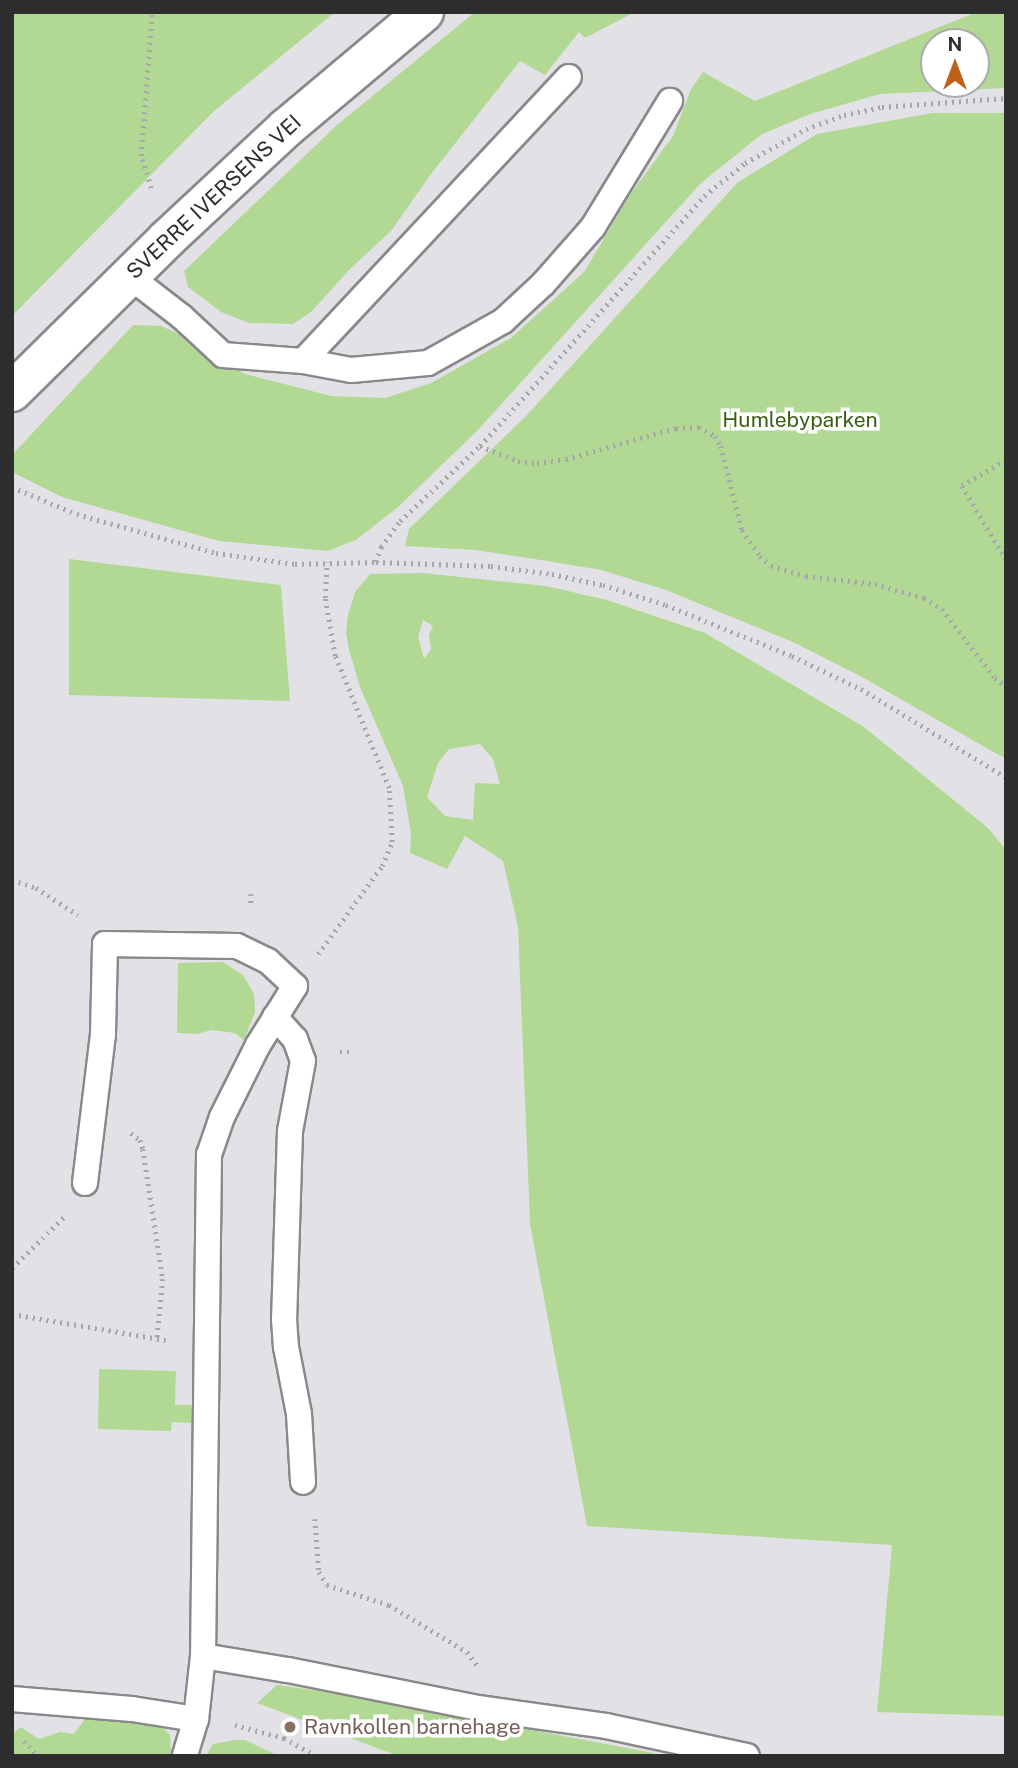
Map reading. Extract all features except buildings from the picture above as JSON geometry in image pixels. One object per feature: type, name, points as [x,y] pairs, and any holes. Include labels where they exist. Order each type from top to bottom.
[{"type":"street","name":"SVERRE IVERSENS VEI","points":[[12,392],[167,239],[286,128],[424,12]]},
{"type":"lane","points":[[303,361],[569,77]]},
{"type":"lane","points":[[129,276],[182,317],[223,355],[303,361],[351,370],[428,363],[503,321],[543,284],[593,227],[670,101]]},
{"type":"lane","points":[[86,1183],[103,1034],[105,944],[237,946],[252,950],[268,961],[295,986],[275,1017],[222,1117],[209,1154],[203,1656],[196,1719],[185,1756]]},
{"type":"lane","points":[[275,1017],[295,1039],[303,1061],[290,1131],[284,1319],[286,1347],[299,1414],[303,1482]]},
{"type":"lane","points":[[203,1656],[478,1708],[606,1727],[747,1756]]},
{"type":"lane","points":[[12,1699],[132,1709],[196,1719]]},
{"type":"path","points":[[152,12],[141,156],[167,239]]},
{"type":"path","points":[[376,562],[400,521],[480,446],[675,226],[704,196],[745,163],[806,130],[844,115],[882,107],[1006,97]]},
{"type":"path","points":[[480,446],[518,461],[537,463],[566,460],[676,428],[699,427],[715,436],[721,446],[743,530],[760,556],[771,566],[806,576],[875,584],[924,598],[942,609],[995,678],[1006,686]]},
{"type":"path","points":[[1006,460],[962,486],[1006,559]]},
{"type":"path","points":[[12,487],[77,514],[216,553],[295,564],[376,562],[491,566],[552,574],[666,605],[768,646],[861,689],[1006,777]]},
{"type":"path","points":[[295,986],[382,866],[392,842],[389,788],[335,656],[325,598],[327,562]]},
{"type":"path","points":[[12,880],[36,888],[64,904],[89,924],[105,944]]},
{"type":"path","points":[[92,1116],[125,1128],[140,1140],[143,1149],[163,1279],[157,1339]]},
{"type":"path","points":[[12,1268],[50,1230]]},
{"type":"path","points":[[12,1314],[205,1347]]},
{"type":"path","points":[[303,1482],[312,1506],[321,1578],[332,1588],[368,1596],[389,1605],[467,1652],[477,1662],[481,1679],[478,1708]]},
{"type":"path","points":[[196,1719],[251,1727],[284,1738],[316,1756]]},
{"type":"green space","points":[[12,12],[335,12],[213,112],[12,316]]},
{"type":"green space","points":[[475,12],[631,14],[585,38],[579,32],[545,75],[520,61],[431,174],[391,231],[350,269],[311,312],[293,324],[249,323],[221,312],[188,287],[184,271],[336,126]]},
{"type":"green space","points":[[977,12],[1006,12],[1006,88],[990,89],[990,28],[937,28]]},
{"type":"green space","points":[[920,35],[920,92],[880,94],[810,114],[762,134],[701,183],[477,431],[397,508],[356,540],[328,551],[219,541],[62,497],[12,472],[12,455],[133,325],[161,326],[179,334],[193,348],[245,374],[331,396],[385,398],[431,383],[511,338],[584,272],[630,195],[673,136],[691,89],[703,72],[755,101]]},
{"type":"green space","name":"Humlebyparken","points":[[932,113],[1006,113],[1006,759],[860,676],[795,643],[666,590],[601,570],[475,550],[405,546],[409,529],[527,415],[738,182],[817,134]]},
{"type":"green space","points":[[69,559],[281,585],[290,701],[69,695]]},
{"type":"green space","points":[[423,573],[546,586],[607,600],[705,633],[864,727],[988,828],[1006,850],[1006,1716],[877,1712],[892,1545],[587,1526],[530,1224],[518,927],[503,861],[465,836],[447,869],[410,853],[411,833],[403,786],[360,687],[346,632],[355,592],[370,574]],"holes":[[[423,620],[433,626],[429,635],[431,649],[424,659],[418,637]],[[480,744],[493,759],[500,784],[475,783],[473,820],[445,816],[427,797],[438,763],[449,749]]]},
{"type":"green space","points":[[223,962],[243,975],[254,994],[255,1012],[244,1040],[235,1033],[211,1030],[198,1034],[177,1033],[178,963]]},
{"type":"green space","points":[[99,1369],[176,1371],[175,1405],[192,1405],[192,1423],[172,1422],[171,1431],[98,1429]]},
{"type":"green space","points":[[277,1685],[342,1694],[653,1753],[653,1756],[398,1756],[257,1703]]},
{"type":"green space","points":[[87,1716],[143,1720],[161,1726],[170,1735],[171,1756],[12,1756],[12,1734],[21,1727],[39,1739],[60,1732],[74,1734]]},
{"type":"green space","points":[[245,1740],[279,1756],[206,1756],[213,1744]]},
{"type":"place","name":"Ravnkollen barnehage","points":[[290,1727]]}]
